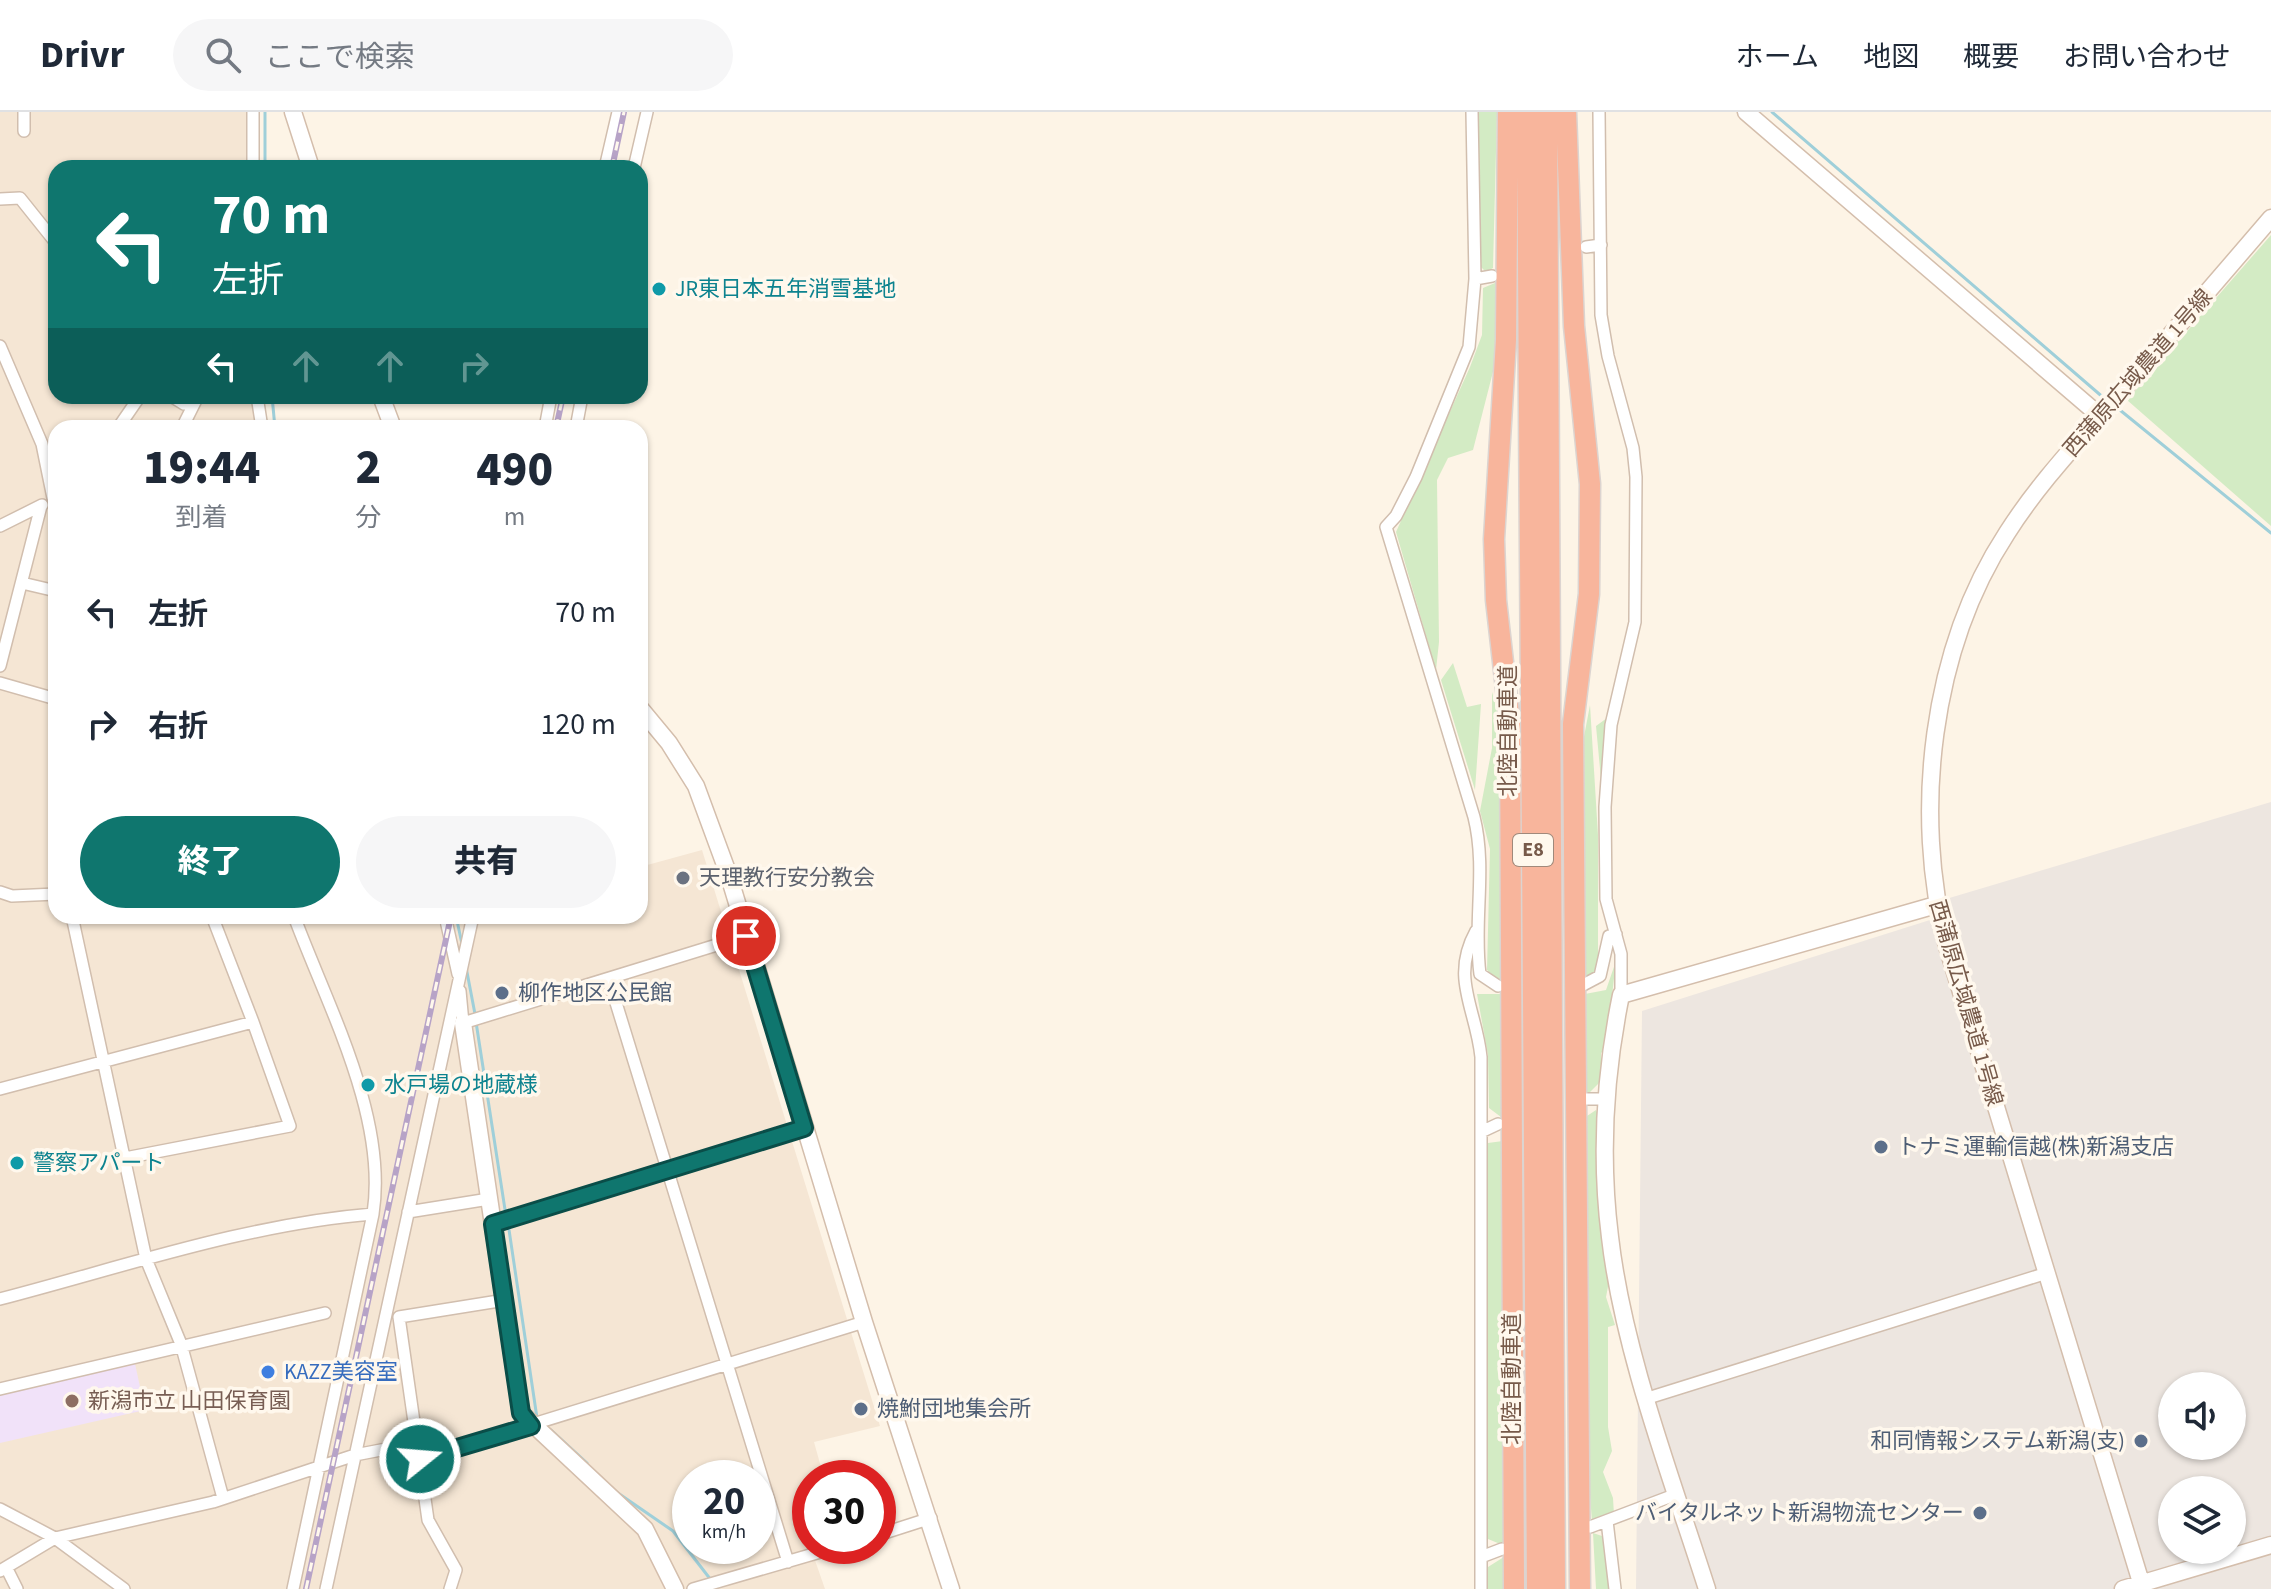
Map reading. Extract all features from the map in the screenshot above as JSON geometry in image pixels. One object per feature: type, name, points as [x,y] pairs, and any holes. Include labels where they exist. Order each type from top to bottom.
[{"type":"highway","points":[[1508,112],[1506,340],[1494,539],[1496,600],[1510,724],[1514,1589]]},
{"type":"highway","name":"北陸自動車道","points":[[1527,112],[1537,1589]]},
{"type":"highway","name":"北陸自動車道","points":[[1547,112],[1555,1589]]},
{"type":"highway","points":[[1566,112],[1574,326],[1590,484],[1589,594],[1573,724],[1583,1589]]},
{"type":"street","points":[[24,112],[24,131]]},
{"type":"street","points":[[253,112],[253,160]]},
{"type":"street","points":[[293,112],[308,160]]},
{"type":"street","points":[[607,160],[618,112]]},
{"type":"street","points":[[636,160],[647,112]]},
{"type":"street","points":[[1472,112],[1474,325],[1463,366],[1416,477],[1396,516],[1386,527],[1478,835],[1481,867],[1476,931],[1480,974],[1498,986]]},
{"type":"street","points":[[1599,112],[1604,337],[1633,448],[1636,477],[1635,622],[1611,725],[1605,807],[1606,899],[1622,967],[1621,995],[1610,1051],[1607,1099],[1609,1234],[1624,1317],[1707,1589]]},
{"type":"street","points":[[1746,112],[2100,416]]},
{"type":"street","points":[[0,199],[20,198],[48,233]]},
{"type":"street","name":"西蒲原広域農道 1号線","points":[[2142,1586],[1936,905],[1928,784],[1942,699],[1966,613],[2005,536],[2040,486],[2271,218]]},
{"type":"street","points":[[1586,247],[1601,245]]},
{"type":"street","points":[[1475,279],[1492,276]]},
{"type":"street","points":[[0,346],[42,444],[48,470]]},
{"type":"street","points":[[0,526],[48,501]]},
{"type":"street","points":[[0,666],[41,506]]},
{"type":"street","points":[[22,583],[48,589]]},
{"type":"street","points":[[0,683],[48,697]]},
{"type":"street","points":[[648,718],[669,743],[696,786],[728,873],[864,1322],[931,1518],[951,1589]]},
{"type":"street","points":[[0,892],[12,896],[48,894]]},
{"type":"street","points":[[1621,995],[1936,905]]},
{"type":"street","points":[[74,924],[146,1259],[181,1344],[223,1498]]},
{"type":"street","points":[[125,1158],[290,1126],[215,924]]},
{"type":"street","points":[[293,1589],[378,1183],[358,1077],[297,924]]},
{"type":"street","points":[[447,924],[459,979],[521,1413],[531,1426],[645,1529],[675,1589]]},
{"type":"street","points":[[326,1589],[471,924]]},
{"type":"street","points":[[1476,931],[1464,955],[1462,971],[1479,1039],[1481,1589]]},
{"type":"street","points":[[1583,985],[1600,976],[1609,936],[1616,934]]},
{"type":"street","points":[[463,1023],[746,936]]},
{"type":"street","points":[[609,980],[665,1171],[788,1562]]},
{"type":"street","points":[[0,1089],[253,1022]]},
{"type":"street","points":[[1583,1099],[1607,1099]]},
{"type":"street","points":[[1481,1132],[1498,1124]]},
{"type":"street","points":[[493,1224],[804,1128]]},
{"type":"street","points":[[408,1212],[489,1199]]},
{"type":"street","points":[[0,1299],[146,1259],[331,1217],[373,1214]]},
{"type":"street","points":[[1648,1398],[2047,1273]]},
{"type":"street","points":[[450,1589],[456,1570],[428,1520],[399,1317],[505,1300]]},
{"type":"street","points":[[0,1389],[181,1344],[325,1313]]},
{"type":"street","points":[[420,1459],[864,1322]]},
{"type":"street","points":[[17,1589],[3,1570],[55,1538],[223,1498],[320,1469],[355,1455],[417,1443]]},
{"type":"street","points":[[1584,1525],[1607,1521],[1677,1494]]},
{"type":"street","points":[[0,1509],[55,1538],[124,1589]]},
{"type":"street","points":[[896,1529],[931,1518]]},
{"type":"street","points":[[1607,1521],[1615,1589]]},
{"type":"street","points":[[2123,1589],[2142,1586],[2271,1545]]},
{"type":"street","points":[[1481,1557],[1502,1549]]},
{"type":"street","points":[[693,1589],[792,1561]]},
{"type":"shaded area","points":[[0,112],[249,112],[250,160],[48,160],[48,404],[253,404],[254,420],[48,420],[48,924],[648,924],[648,865],[702,850],[880,1426],[814,1442],[819,1460],[792,1460],[792,1564],[816,1564],[825,1589],[0,1589]]},
{"type":"shaded area","points":[[2271,802],[2271,1589],[1636,1589],[1642,1011],[1949,914],[1946,899]]},
{"type":"shaded area","name":"新潟市立 山田保育園","points":[[134,1359],[145,1410],[0,1443],[0,1392]]},
{"type":"green space","points":[[1478,112],[1497,112],[1493,268],[1486,272],[1481,267]]},
{"type":"green space","points":[[2271,235],[2271,526],[2127,400]]},
{"type":"green space","points":[[1495,283],[1495,364],[1473,450],[1448,458],[1437,480],[1439,642],[1436,670],[1396,532],[1482,335],[1483,288]]},
{"type":"green space","points":[[1453,663],[1467,707],[1481,704],[1475,790],[1441,680]]},
{"type":"green space","points":[[1492,692],[1499,716],[1501,763],[1501,983],[1487,970],[1490,849],[1480,811],[1492,748]]},
{"type":"green space","points":[[1590,705],[1598,835],[1598,972],[1586,983],[1583,742]]},
{"type":"green space","points":[[1607,718],[1602,790],[1596,726]]},
{"type":"green space","points":[[1616,961],[1606,1048],[1601,1053],[1601,1081],[1587,1095],[1582,1094],[1585,994],[1606,990]]},
{"type":"green space","points":[[1477,994],[1500,994],[1501,1117],[1489,1108],[1488,1055]]},
{"type":"green space","points":[[1596,1110],[1603,1126],[1611,1271],[1606,1297],[1615,1325],[1608,1327],[1608,1427],[1612,1451],[1603,1472],[1613,1498],[1614,1515],[1592,1522],[1584,1415],[1584,1118]]},
{"type":"green space","points":[[1503,1141],[1505,1546],[1488,1539],[1488,1143]]},
{"type":"green space","points":[[1593,1533],[1608,1538],[1614,1589],[1596,1589]]},
{"type":"green space","points":[[1507,1555],[1507,1589],[1488,1589],[1488,1567]]},
{"type":"waterway","points":[[265,112],[265,160]]},
{"type":"waterway","points":[[1772,112],[2105,399]]},
{"type":"waterway","points":[[273,404],[274,420]]},
{"type":"waterway","points":[[2115,406],[2271,533]]},
{"type":"waterway","points":[[458,924],[462,944]]},
{"type":"waterway","points":[[466,967],[475,1014]]},
{"type":"waterway","points":[[476,1022],[506,1216]]},
{"type":"waterway","points":[[508,1223],[537,1418]]},
{"type":"waterway","points":[[551,1430],[587,1463]]},
{"type":"waterway","points":[[615,1491],[673,1531],[711,1580]]},
{"type":"railway","points":[[614,160],[624,112]]},
{"type":"railway","points":[[558,420],[561,404]]},
{"type":"railway","points":[[306,1589],[449,924]]},
{"type":"place","name":"JR東日本五年消雪基地","points":[[659,289]]},
{"type":"place","name":"天理教行安分教会","points":[[683,878]]},
{"type":"place","name":"柳作地区公民館","points":[[502,993]]},
{"type":"place","name":"水戸場の地蔵様","points":[[368,1085]]},
{"type":"place","name":"トナミ運輸信越(株)新潟支店","points":[[1881,1147]]},
{"type":"place","name":"警察アパート","points":[[17,1163]]},
{"type":"place","name":"KAZZ美容室","points":[[268,1372]]},
{"type":"place","name":"新潟市立 山田保育園","points":[[72,1401]]},
{"type":"place","name":"焼鮒団地集会所","points":[[861,1409]]},
{"type":"place","name":"和同情報システム新潟(支)","points":[[2141,1441]]},
{"type":"place","name":"バイタルネット新潟物流センター","points":[[1980,1513]]},
{"type":"route","points":[[420,1459],[531,1426],[521,1413],[493,1224],[804,1128],[746,936]]}]
